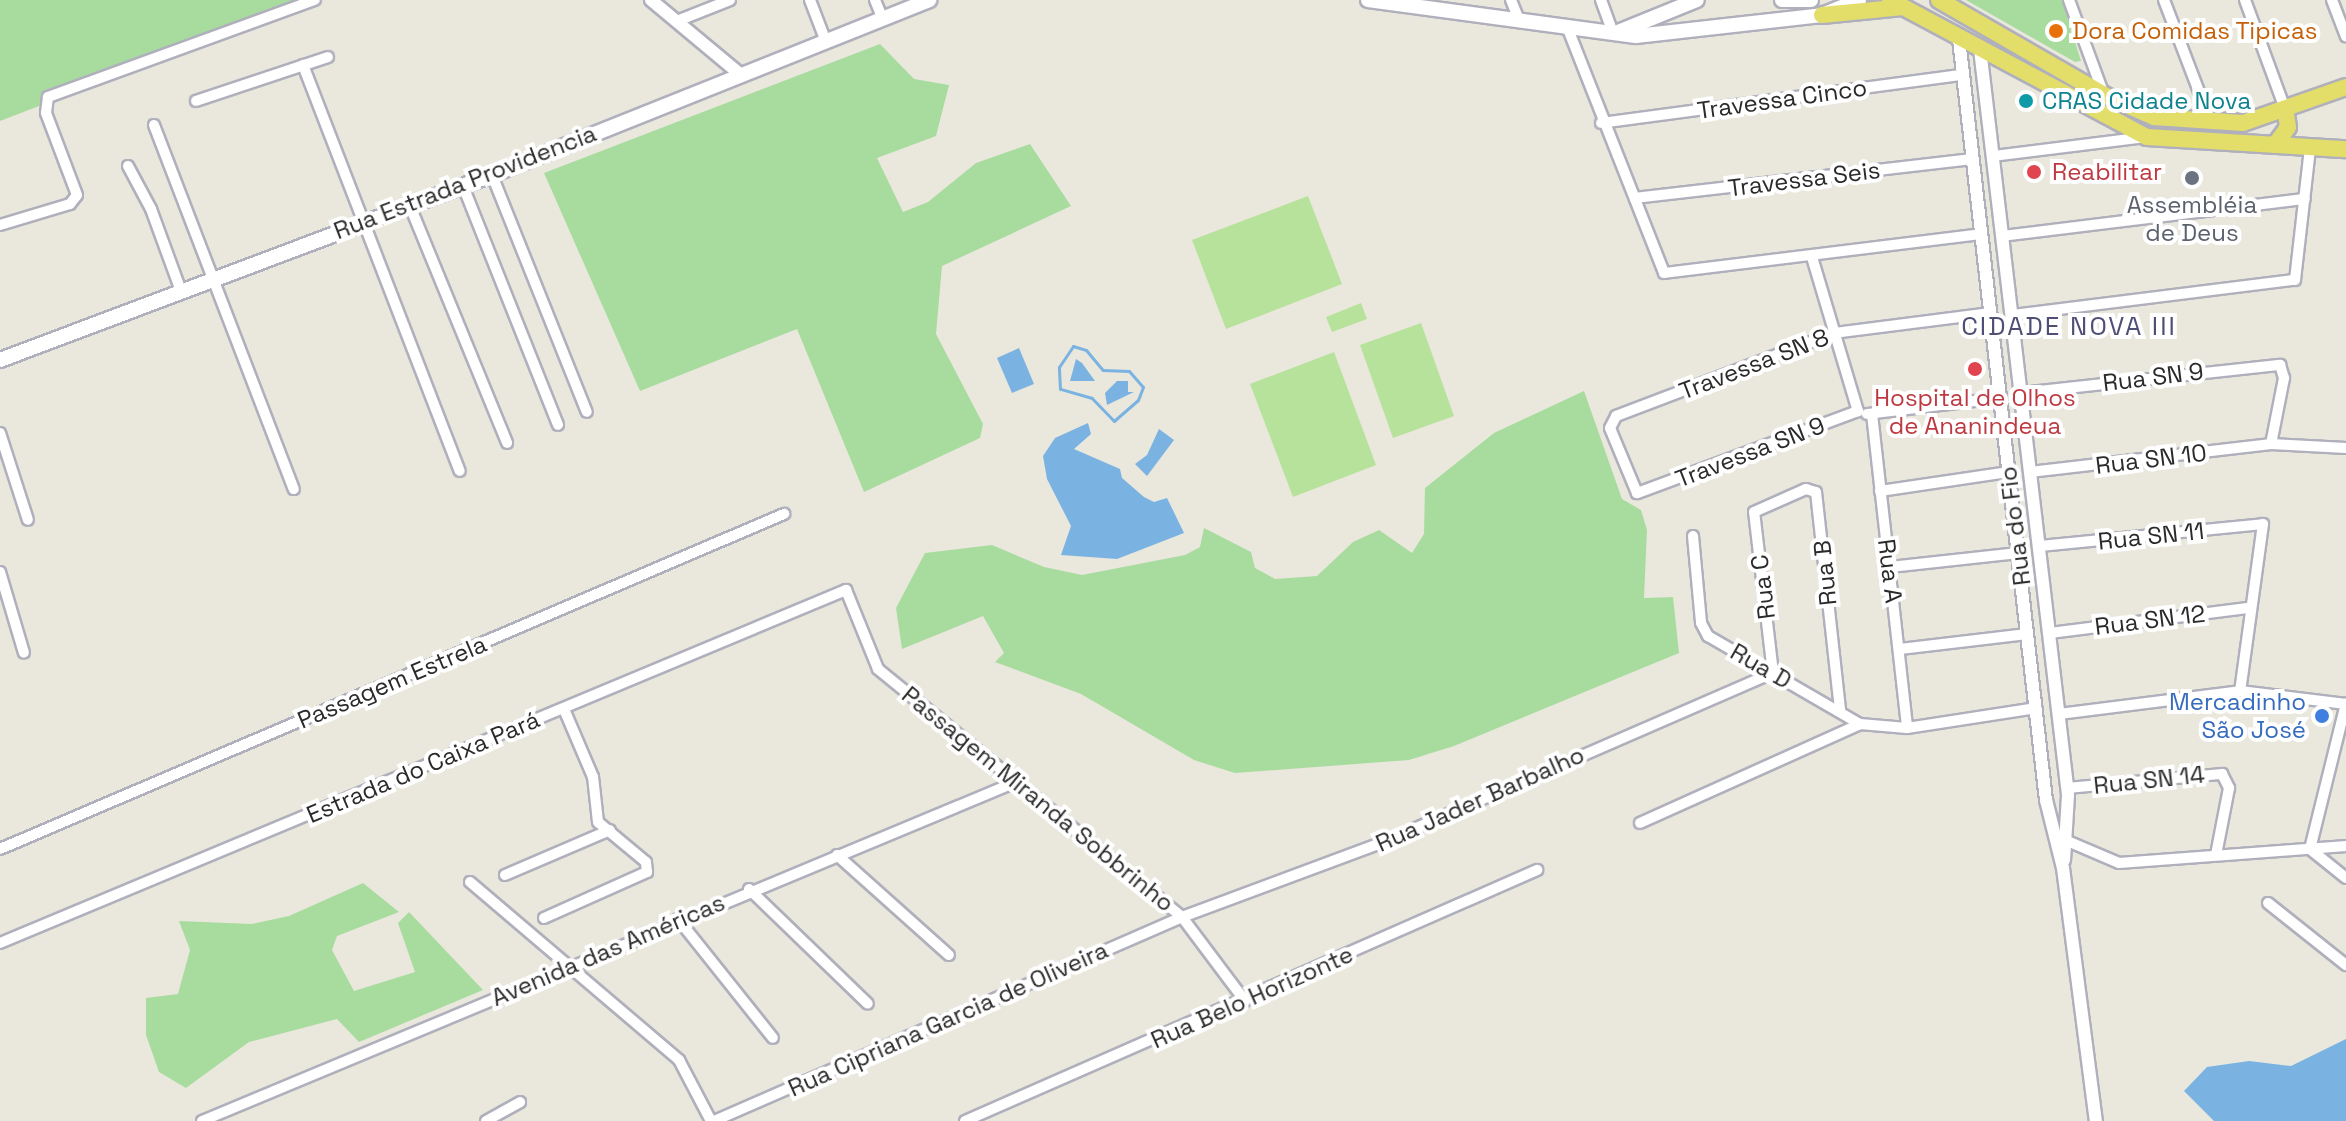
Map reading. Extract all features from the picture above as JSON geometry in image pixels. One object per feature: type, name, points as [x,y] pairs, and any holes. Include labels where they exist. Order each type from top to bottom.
[{"type":"main road","name":"Rua Estrada Providencia","points":[[0,360],[362,221],[492,175],[825,39],[929,0]]},
{"type":"main road","points":[[1368,0],[1418,4],[1568,29],[1672,34],[1897,4],[2147,137],[2346,149]]},
{"type":"main road","points":[[1782,0],[1811,0]]},
{"type":"main road","points":[[1822,15],[1859,0]]},
{"type":"main road","points":[[1939,0],[2104,95],[2154,117],[2212,125],[2243,123],[2346,87]]},
{"type":"main road","points":[[1613,33],[1688,2]]},
{"type":"main road","points":[[1939,27],[1954,9]]},
{"type":"main road","points":[[1986,52],[2000,47],[2001,35]]},
{"type":"main road","points":[[2275,145],[2288,127],[2285,109]]},
{"type":"street","points":[[0,225],[65,206],[77,195],[46,113],[48,97],[315,0]]},
{"type":"street","points":[[651,0],[741,75]]},
{"type":"street","points":[[677,21],[730,0]]},
{"type":"street","points":[[810,0],[825,39]]},
{"type":"street","points":[[875,0],[882,17]]},
{"type":"street","points":[[1511,0],[1520,22]]},
{"type":"street","points":[[1601,0],[1613,33]]},
{"type":"street","points":[[2069,0],[2104,95]]},
{"type":"street","points":[[2164,0],[2212,125]]},
{"type":"street","points":[[2245,0],[2285,109]]},
{"type":"street","points":[[2332,0],[2346,36]]},
{"type":"street","points":[[1568,29],[1601,123],[1664,273],[1980,234]]},
{"type":"street","name":"Rua do Fio","points":[[1959,39],[2036,708],[2061,838],[2096,1121]]},
{"type":"street","name":"Rua do Fio","points":[[1986,52],[1993,156],[2067,788],[2061,838]]},
{"type":"street","points":[[196,101],[328,57]]},
{"type":"street","points":[[303,65],[460,471]]},
{"type":"street","name":"Travessa Cinco","points":[[1601,123],[1963,75]]},
{"type":"street","points":[[154,125],[216,277],[294,489]]},
{"type":"street","points":[[1993,156],[2147,137]]},
{"type":"street","points":[[2012,315],[2295,280],[2310,148]]},
{"type":"street","name":"Travessa Seis","points":[[1635,198],[1972,159]]},
{"type":"street","points":[[128,166],[151,209],[181,291]]},
{"type":"street","points":[[492,175],[587,412]]},
{"type":"street","points":[[463,186],[558,425]]},
{"type":"street","points":[[2002,236],[2305,199]]},
{"type":"street","points":[[410,206],[507,443]]},
{"type":"street","points":[[1812,257],[1858,411],[1872,414],[2000,398]]},
{"type":"street","name":"Travessa SN 8","points":[[1642,492],[1632,488],[1612,436],[1610,422],[1616,416],[1834,333],[1990,313]]},
{"type":"street","name":"Rua SN 9","points":[[2021,393],[2276,364],[2283,368],[2271,444]]},
{"type":"street","name":"Travessa SN 9","points":[[1642,492],[1858,411]]},
{"type":"street","name":"Rua A","points":[[1872,414],[1907,728]]},
{"type":"street","points":[[2003,426],[2014,429],[2025,424]]},
{"type":"street","points":[[0,433],[28,520]]},
{"type":"street","points":[[2006,450],[2016,444],[2028,448]]},
{"type":"street","name":"Rua SN 10","points":[[2030,472],[2271,444],[2346,448]]},
{"type":"street","points":[[1880,491],[2008,472]]},
{"type":"street","name":"Rua B","points":[[1762,505],[1800,490],[1816,492],[1840,711]]},
{"type":"street","name":"Rua C","points":[[1762,505],[1754,512],[1773,673]]},
{"type":"street","name":"Passagem Estrela","points":[[0,849],[784,514]]},
{"type":"street","name":"Rua SN 11","points":[[2040,546],[2263,524],[2249,608]]},
{"type":"street","name":"Rua D","points":[[1693,536],[1704,632],[1860,724],[1907,728],[2036,708]]},
{"type":"street","points":[[1890,567],[2018,553]]},
{"type":"street","points":[[0,572],[24,653]]},
{"type":"street","name":"Estrada do Caixa Pará","points":[[0,943],[846,590]]},
{"type":"street","name":"Passagem Miranda Sobbrinho","points":[[846,590],[878,669],[1182,917],[1245,1001]]},
{"type":"street","points":[[2240,691],[2249,608]]},
{"type":"street","name":"Rua SN 12","points":[[2050,633],[2249,608]]},
{"type":"street","points":[[1900,649],[2027,634]]},
{"type":"street","name":"Rua Jader Barbalho","points":[[1182,917],[1386,841],[1773,673]]},
{"type":"street","points":[[2059,714],[2240,691],[2346,704],[2310,849]]},
{"type":"street","points":[[544,918],[646,874],[646,862],[596,817],[593,777],[564,709]]},
{"type":"street","points":[[1640,823],[1860,724]]},
{"type":"street","name":"Rua SN 14","points":[[2067,788],[2215,772],[2227,780],[2216,855]]},
{"type":"street","name":"Avenida das Américas","points":[[202,1121],[749,889],[1016,782]]},
{"type":"street","points":[[505,875],[610,830]]},
{"type":"street","points":[[2061,838],[2119,863],[2346,846]]},
{"type":"street","points":[[2310,849],[2346,878]]},
{"type":"street","points":[[837,855],[949,955]]},
{"type":"street","name":"Rua Belo Horizonte","points":[[965,1121],[1245,1001],[1537,870]]},
{"type":"street","points":[[470,882],[573,966],[679,1060],[712,1121]]},
{"type":"street","points":[[749,889],[868,1004]]},
{"type":"street","points":[[2268,903],[2346,965]]},
{"type":"street","name":"Rua Cipriana Garcia de Oliveira","points":[[712,1121],[1182,917]]},
{"type":"street","points":[[678,919],[773,1038]]},
{"type":"street","points":[[486,1121],[520,1102]]},
{"type":"green space","points":[[0,0],[315,0],[0,121]]},
{"type":"green space","points":[[1966,0],[2062,0],[2081,61],[2075,62]]},
{"type":"green space","points":[[880,44],[914,79],[949,85],[936,136],[877,158],[903,212],[928,202],[976,163],[1030,144],[1071,206],[942,266],[936,334],[983,424],[980,438],[864,492],[797,329],[640,391],[544,173]]},
{"type":"green space","points":[[1308,196],[1342,284],[1226,329],[1192,240]]},
{"type":"green space","points":[[1361,303],[1367,319],[1332,332],[1326,317]]},
{"type":"green space","points":[[1421,323],[1454,416],[1393,438],[1360,345]]},
{"type":"green space","points":[[1334,352],[1376,465],[1293,497],[1250,384]]},
{"type":"green space","points":[[1584,391],[1622,499],[1641,510],[1647,530],[1644,598],[1673,597],[1679,653],[1454,746],[1409,760],[1235,773],[1194,760],[1081,694],[995,662],[1004,653],[983,616],[902,649],[896,608],[925,553],[992,545],[1044,567],[1082,575],[1185,555],[1200,547],[1204,528],[1251,552],[1255,568],[1275,579],[1317,576],[1353,542],[1379,530],[1412,553],[1424,534],[1425,488],[1494,433]]},
{"type":"green space","points":[[363,883],[399,912],[337,936],[332,950],[354,991],[415,972],[398,923],[409,912],[483,990],[359,1042],[337,1019],[249,1042],[186,1088],[159,1072],[146,1035],[146,998],[178,994],[190,950],[179,921],[252,924],[289,916]]},
{"type":"water","points":[[1019,348],[1034,384],[1012,393],[997,358]]},
{"type":"water","points":[[1076,359],[1082,363],[1095,381],[1070,381]]},
{"type":"water","points":[[1117,381],[1128,381],[1128,392],[1134,392],[1107,405],[1105,393]]},
{"type":"water","points":[[1088,423],[1091,434],[1074,449],[1120,469],[1122,478],[1144,497],[1154,502],[1167,498],[1184,533],[1117,559],[1061,555],[1071,526],[1047,479],[1043,456],[1055,438]]},
{"type":"water","points":[[1159,429],[1174,440],[1147,476],[1135,464],[1147,455]]},
{"type":"water","points":[[2346,1039],[2346,1121],[2214,1121],[2184,1091],[2207,1067],[2249,1061],[2291,1066]]},
{"type":"waterway","points":[[1073,346],[1086,350],[1103,370],[1129,371],[1143,387],[1138,400],[1114,421],[1092,398],[1060,389],[1059,367],[1073,346]]},
{"type":"place","name":"Dora Comidas Tipicas","points":[[2056,31]]},
{"type":"place","name":"CRAS Cidade Nova","points":[[2026,101]]},
{"type":"place","name":"Reabilitar","points":[[2034,172]]},
{"type":"place","name":"Assembléia de Deus","points":[[2192,178]]},
{"type":"place","name":"Hospital de Olhos de Ananindeua","points":[[1975,369]]},
{"type":"place","name":"Mercadinho São José","points":[[2322,716]]},
{"type":"district","name":"CIDADE NOVA III","points":[[2069,327]]}]
